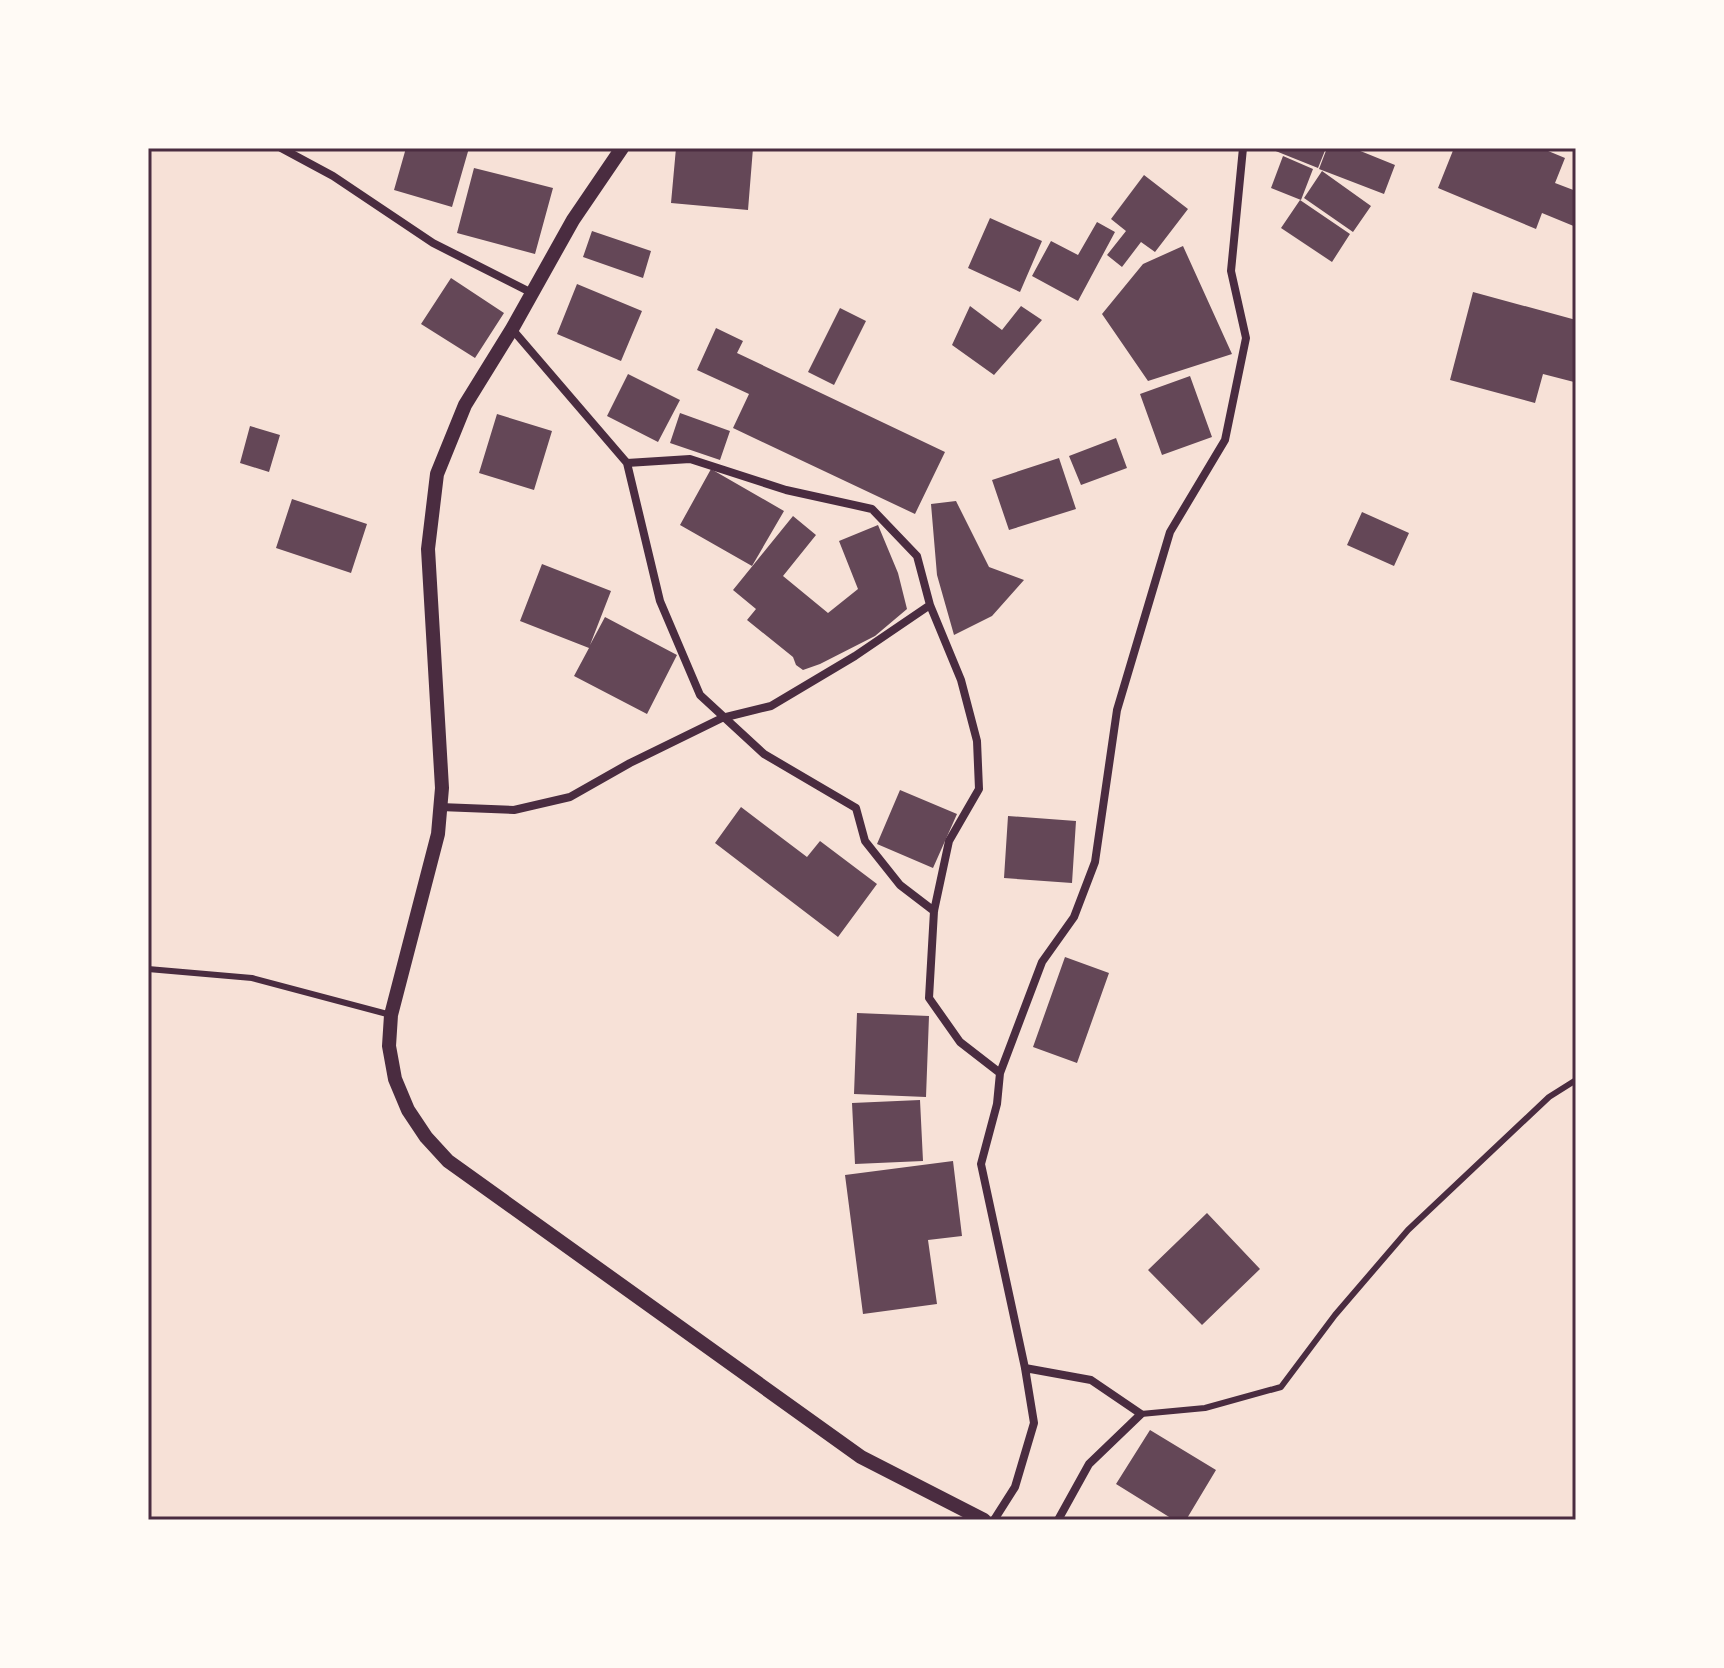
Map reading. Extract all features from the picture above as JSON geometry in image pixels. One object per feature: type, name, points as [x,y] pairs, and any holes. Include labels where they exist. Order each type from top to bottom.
[{"type":"street","points":[[281,148],[333,176],[433,243],[532,293]]},
{"type":"street","points":[[622,148],[573,220],[465,405],[437,474],[428,549],[441,744],[440,807],[438,834],[391,1015],[389,1046],[395,1079],[408,1110],[426,1137],[448,1161],[861,1457],[984,1520]]},
{"type":"street","points":[[994,1520],[1015,1487],[1034,1423],[981,1164],[997,1104],[1000,1073],[1042,962],[1074,917],[1095,862],[1117,710],[1170,532],[1225,440],[1246,338],[1231,271],[1243,148]]},
{"type":"street","points":[[512,329],[627,463],[660,601],[700,695],[764,754],[856,808],[865,841],[900,885],[934,911]]},
{"type":"street","points":[[627,463],[690,459],[786,490],[872,509],[917,556],[930,605],[961,680],[977,741],[979,789],[949,841],[934,911],[929,998],[960,1042],[1000,1073]]},
{"type":"street","points":[[440,807],[514,810],[570,797],[630,763],[722,718],[771,706],[855,656],[930,605]]},
{"type":"street","points":[[1025,1368],[1091,1380],[1141,1414],[1089,1464],[1058,1520]]},
{"type":"lane","points":[[148,969],[252,978],[391,1015]]},
{"type":"lane","points":[[1141,1414],[1205,1408],[1281,1387],[1335,1315],[1408,1230],[1549,1097],[1576,1080]]},
{"type":"building","points":[[406,148],[469,148],[452,207],[394,190]]},
{"type":"building","points":[[676,148],[753,148],[748,210],[671,203]]},
{"type":"building","points":[[1268,148],[1326,148],[1318,168]]},
{"type":"building","points":[[1327,148],[1353,148],[1395,165],[1384,194],[1319,169]]},
{"type":"building","points":[[1454,148],[1541,148],[1565,158],[1555,183],[1576,191],[1576,227],[1542,213],[1536,229],[1438,188]]},
{"type":"building","points":[[1283,156],[1313,169],[1301,200],[1271,188]]},
{"type":"building","points":[[474,168],[553,188],[535,254],[457,233]]},
{"type":"building","points":[[1322,171],[1371,206],[1353,232],[1304,198]]},
{"type":"building","points":[[1144,175],[1188,209],[1155,252],[1141,242],[1122,267],[1107,255],[1126,231],[1111,219]]},
{"type":"building","points":[[1300,200],[1350,234],[1332,262],[1281,228]]},
{"type":"building","points":[[990,218],[1042,241],[1020,292],[968,268]]},
{"type":"building","points":[[1097,222],[1115,232],[1078,301],[1032,276],[1051,241],[1078,255]]},
{"type":"building","points":[[592,231],[651,251],[643,278],[583,257]]},
{"type":"building","points":[[1183,246],[1232,354],[1148,381],[1102,314],[1143,264]]},
{"type":"building","points":[[451,278],[504,313],[475,358],[421,324]]},
{"type":"building","points":[[577,284],[642,311],[621,361],[557,334]]},
{"type":"building","points":[[1473,292],[1576,320],[1574,382],[1543,374],[1535,403],[1450,380]]},
{"type":"building","points":[[970,306],[1002,330],[1021,306],[1042,320],[994,375],[952,345]]},
{"type":"building","points":[[840,308],[866,321],[834,385],[808,372]]},
{"type":"building","points":[[716,328],[743,341],[737,353],[945,452],[915,514],[733,428],[749,394],[697,370]]},
{"type":"building","points":[[628,374],[680,400],[658,442],[607,416]]},
{"type":"building","points":[[1190,376],[1212,437],[1162,455],[1140,394]]},
{"type":"building","points":[[680,413],[730,431],[720,460],[670,443]]},
{"type":"building","points":[[497,414],[552,431],[534,490],[479,473]]},
{"type":"building","points":[[250,426],[280,435],[269,472],[240,463]]},
{"type":"building","points":[[1116,438],[1127,468],[1081,485],[1069,456]]},
{"type":"building","points":[[1059,458],[1076,509],[1009,530],[992,480]]},
{"type":"building","points":[[711,469],[784,511],[752,566],[680,525]]},
{"type":"building","points":[[292,499],[367,524],[351,573],[276,548]]},
{"type":"building","points":[[956,501],[989,567],[1024,580],[992,616],[954,635],[937,575],[931,504]]},
{"type":"building","points":[[1362,512],[1409,533],[1394,566],[1347,545]]},
{"type":"building","points":[[793,516],[816,535],[783,576],[828,613],[858,589],[839,541],[878,525],[898,573],[907,609],[875,636],[803,670],[796,665],[793,657],[747,620],[756,609],[733,590]]},
{"type":"building","points":[[542,564],[611,591],[590,645],[605,617],[677,655],[647,714],[574,676],[589,648],[520,621]]},
{"type":"building","points":[[900,790],[957,814],[933,868],[877,844]]},
{"type":"building","points":[[741,807],[807,857],[820,841],[877,884],[838,937],[715,843]]},
{"type":"building","points":[[1008,816],[1076,821],[1072,883],[1004,878]]},
{"type":"building","points":[[1065,957],[1109,973],[1077,1063],[1033,1047]]},
{"type":"building","points":[[857,1013],[929,1016],[926,1097],[854,1094]]},
{"type":"building","points":[[920,1100],[923,1161],[855,1164],[852,1103]]},
{"type":"building","points":[[953,1161],[962,1236],[928,1240],[937,1304],[863,1314],[845,1175]]},
{"type":"building","points":[[1207,1213],[1260,1269],[1202,1325],[1148,1270]]},
{"type":"building","points":[[1150,1430],[1216,1470],[1186,1520],[1174,1520],[1116,1484]]}]
